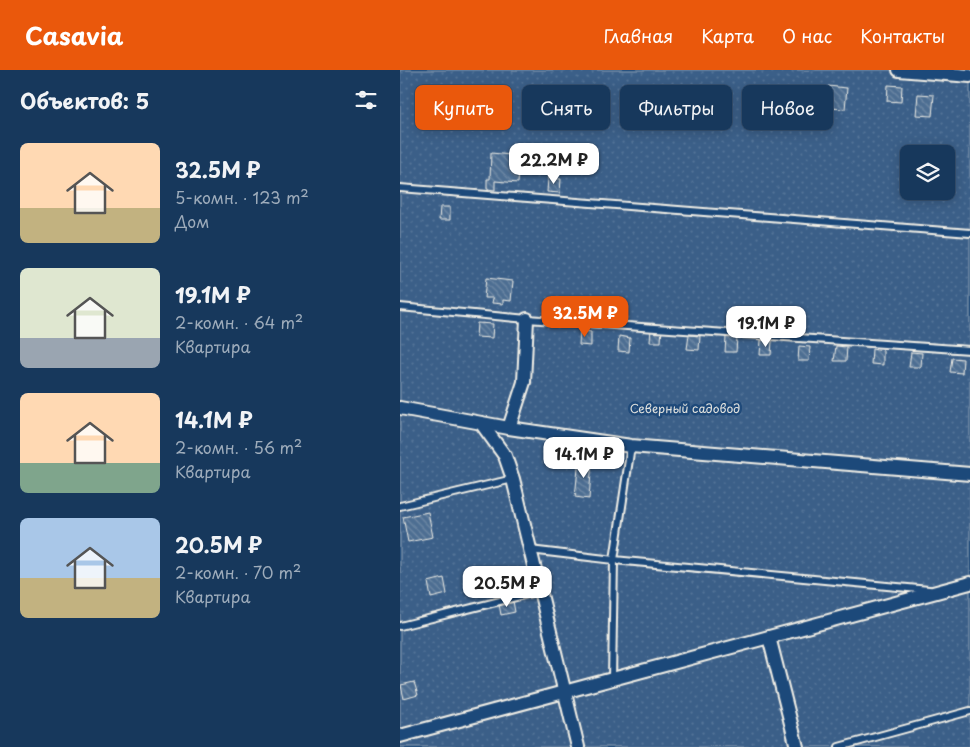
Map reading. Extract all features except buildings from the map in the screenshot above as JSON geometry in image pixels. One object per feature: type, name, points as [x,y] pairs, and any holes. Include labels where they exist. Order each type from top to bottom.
[{"type":"street","points":[[900,70],[970,76]]},
{"type":"street","points":[[509,428],[524,382],[527,319]]},
{"type":"street","points":[[400,408],[509,428],[631,446],[970,474]]},
{"type":"street","points":[[481,423],[505,456],[513,479],[563,692],[578,747]]},
{"type":"street","points":[[400,736],[970,583]]},
{"type":"street","points":[[769,637],[798,747]]},
{"type":"lane","points":[[400,188],[970,233]]},
{"type":"lane","points":[[400,307],[527,319],[970,350]]},
{"type":"lane","points":[[612,679],[614,560],[631,446]]},
{"type":"lane","points":[[400,506],[513,479]]},
{"type":"lane","points":[[530,550],[614,560],[942,591]]},
{"type":"lane","points":[[400,626],[540,590]]},
{"type":"lane","points":[[839,747],[970,711]]},
{"type":"green space","name":"Северный садовод","points":[[400,70],[970,70],[970,747],[400,747]]}]
